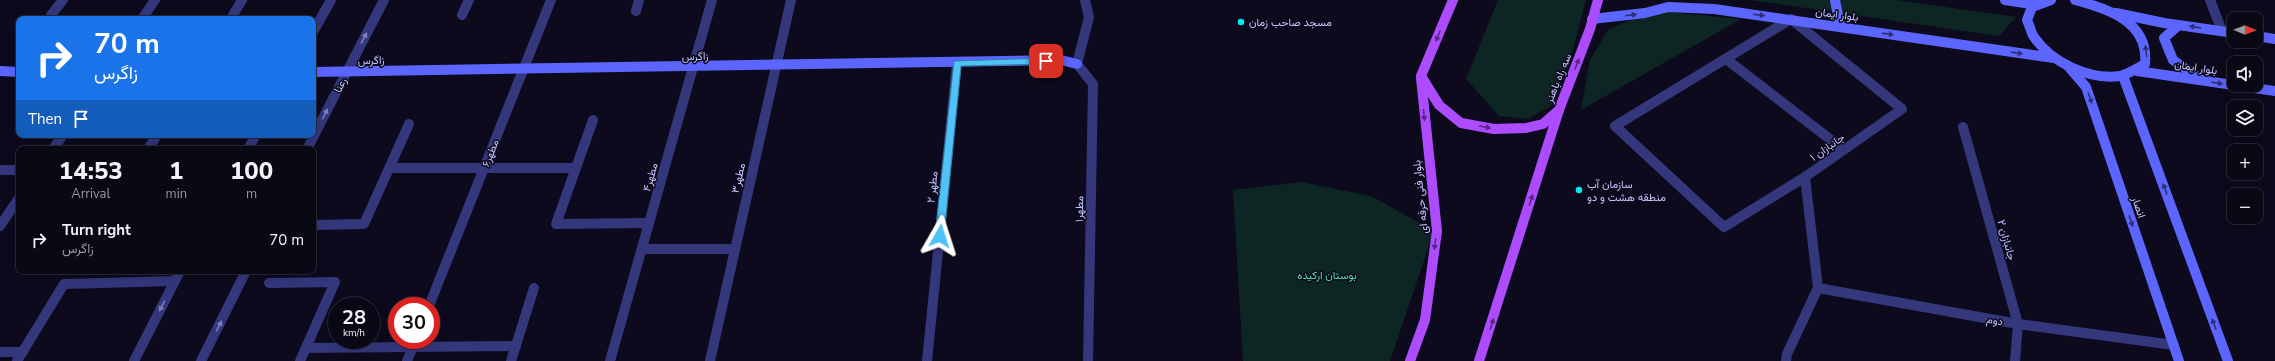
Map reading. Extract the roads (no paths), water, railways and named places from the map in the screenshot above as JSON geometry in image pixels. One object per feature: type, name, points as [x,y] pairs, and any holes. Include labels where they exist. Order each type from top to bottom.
[{"type":"main road","points":[[1421,76],[1453,0]]},
{"type":"main road","name":"سه راه باهنر","points":[[1421,76],[1438,105],[1461,123],[1494,129],[1526,128],[1543,124],[1559,110],[1590,29],[1598,0]]},
{"type":"main road","points":[[1835,0],[1840,26]]},
{"type":"main road","points":[[2005,0],[2037,5]]},
{"type":"main road","points":[[2050,0],[2037,5],[2030,11],[2027,19],[2028,28],[2042,49],[2054,58],[2068,66],[2100,76],[2123,76],[2137,70],[2145,64],[2148,55],[2146,46],[2131,25],[2095,3],[2075,0]]},
{"type":"main road","name":"بلوار ایمان","points":[[1592,19],[1645,13],[1668,8],[1714,9],[2054,58]]},
{"type":"main road","points":[[2111,12],[2179,25],[2227,32]]},
{"type":"main road","points":[[2179,25],[2164,38],[2173,60],[2203,81]]},
{"type":"main road","points":[[2263,37],[2275,39]]},
{"type":"main road","name":"زاگرس","points":[[316,72],[694,68],[1061,60],[1077,64]]},
{"type":"main road","name":"انصار","points":[[2068,66],[2086,87],[2179,361]]},
{"type":"main road","name":"بلوار ایمان","points":[[2137,70],[2275,91]]},
{"type":"main road","points":[[0,72],[16,72]]},
{"type":"main road","name":"بلوار فنی حرفه ای","points":[[1410,361],[1425,320],[1437,231],[1421,76]]},
{"type":"main road","points":[[2123,76],[2228,361]]},
{"type":"main road","points":[[1479,361],[1559,110]]},
{"type":"street","points":[[52,15],[63,0]]},
{"type":"street","points":[[144,16],[155,0]]},
{"type":"street","points":[[232,15],[242,0]]},
{"type":"street","points":[[316,27],[331,0]]},
{"type":"street","name":"رعنا","points":[[316,133],[384,0]]},
{"type":"street","points":[[462,15],[469,0]]},
{"type":"street","name":"مطهر۶","points":[[433,297],[551,0]]},
{"type":"street","points":[[636,11],[640,0]]},
{"type":"street","name":"مطهر۴","points":[[610,361],[712,0]]},
{"type":"street","name":"مطهر۳","points":[[710,361],[791,0]]},
{"type":"street","points":[[1077,64],[1089,17],[1085,0]]},
{"type":"street","points":[[2210,0],[2222,31]]},
{"type":"street","points":[[1791,19],[1726,59],[1844,150]]},
{"type":"street","name":"جانبازان ۱","points":[[1726,59],[1615,126],[1724,227],[1805,177],[1902,109],[1791,19]]},
{"type":"street","name":"مطهر ۲","points":[[927,361],[957,63]]},
{"type":"street","name":"مطهر۱","points":[[1077,64],[1093,84],[1088,361]]},
{"type":"street","points":[[593,120],[556,224],[649,223]]},
{"type":"street","points":[[316,225],[364,224],[391,168],[409,124]]},
{"type":"street","name":"جانبازان ۲","points":[[1963,127],[2018,324],[2015,361]]},
{"type":"street","points":[[391,168],[576,168]]},
{"type":"street","points":[[0,170],[16,170]]},
{"type":"street","points":[[1786,361],[1787,354],[1818,288],[1805,177]]},
{"type":"street","points":[[0,226],[16,202]]},
{"type":"street","points":[[642,249],[735,249]]},
{"type":"street","points":[[134,361],[178,274]]},
{"type":"street","points":[[201,361],[244,274]]},
{"type":"street","points":[[0,352],[20,356],[64,284],[175,281]]},
{"type":"street","points":[[269,284],[335,282],[300,361]]},
{"type":"street","points":[[511,361],[534,288]]},
{"type":"street","name":"دوم","points":[[1818,288],[2018,324],[2174,346]]},
{"type":"street","points":[[306,348],[388,344]]},
{"type":"street","points":[[440,344],[516,346]]},
{"type":"street","points":[[407,361],[412,349]]},
{"type":"place","name":"مسجد صاحب زمان","points":[[1241,22]]},
{"type":"place","name":"سازمان آب منطقه هشت و دو","points":[[1579,190]]},
{"type":"park label","name":"بوستان ارکیده","points":[[1327,275]]}]
